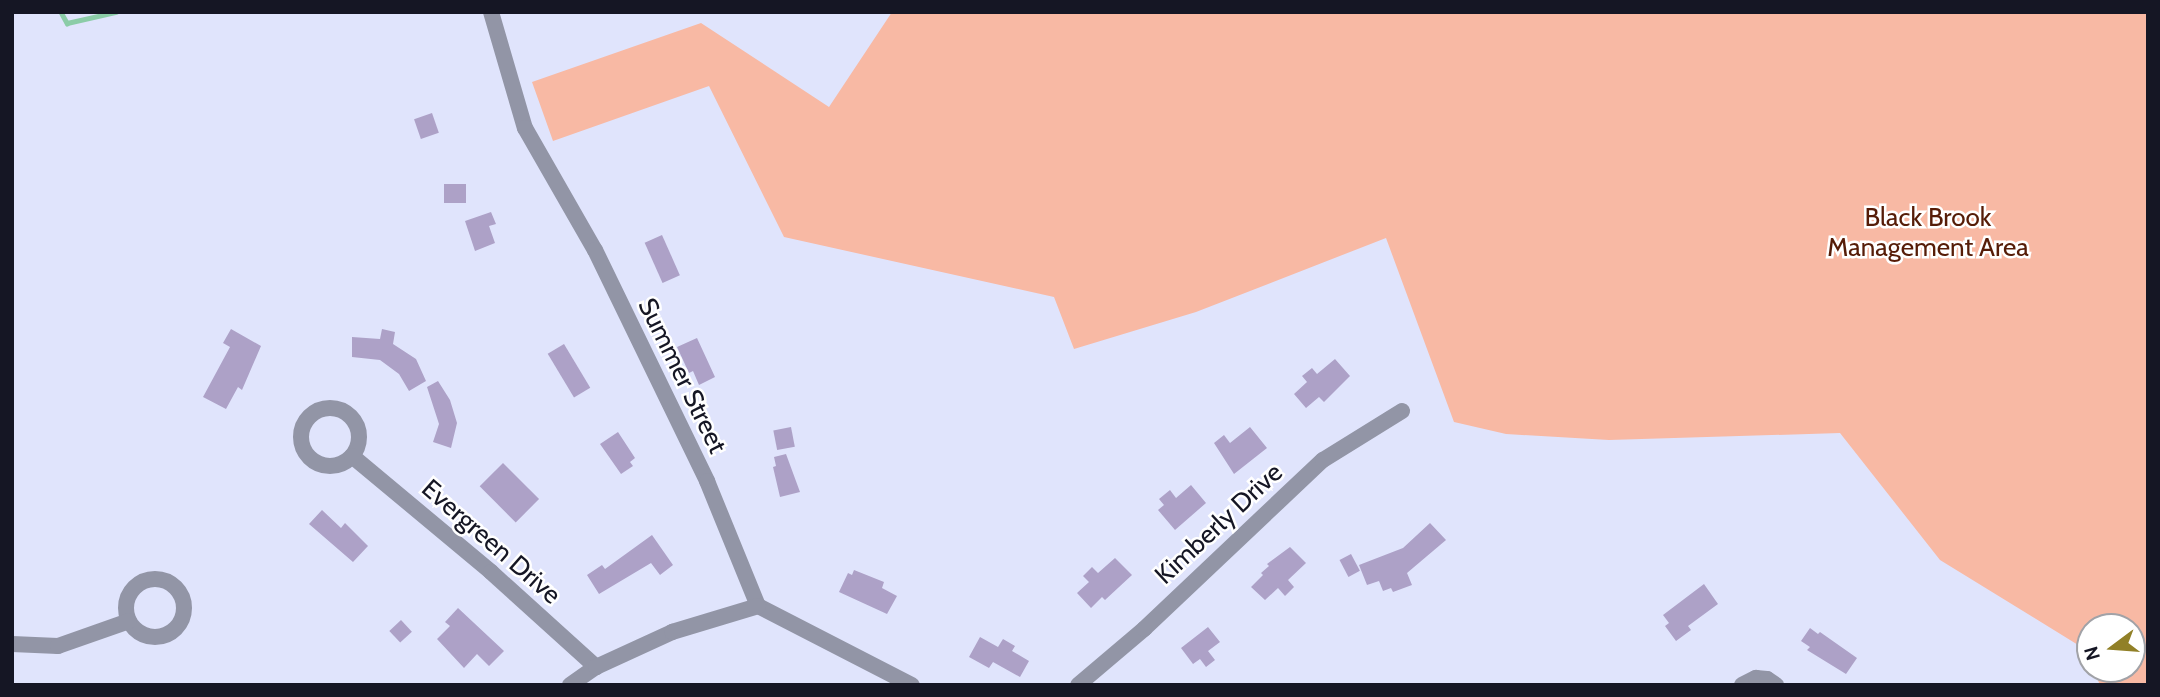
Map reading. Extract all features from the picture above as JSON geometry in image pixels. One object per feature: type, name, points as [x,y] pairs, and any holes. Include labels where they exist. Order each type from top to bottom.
[{"type":"street","name":"Summer Street","points":[[491,12],[525,128],[595,250],[707,481],[758,606]]},
{"type":"street","name":"Kimberly Drive","points":[[1078,685],[1144,629],[1323,460],[1402,411]]},
{"type":"street","name":"Evergreen Drive","points":[[352,456],[491,572],[596,667]]},
{"type":"street","points":[[570,685],[596,667],[672,632],[758,606],[912,685]]},
{"type":"street","points":[[12,644],[58,646],[129,621]]},
{"type":"street","points":[[1742,685],[1756,678],[1767,679],[1776,685]]},
{"type":"green space","name":"Black Brook Management Area","points":[[892,12],[2148,12],[2148,685],[2099,683],[2146,683],[2146,613],[2076,613],[2076,644],[1940,560],[1840,433],[1609,440],[1506,434],[1454,422],[1386,238],[1196,312],[1074,349],[1054,297],[784,237],[709,86],[553,141],[532,82],[701,23],[829,107]]},
{"type":"building","points":[[432,113],[439,133],[421,139],[414,119]]},
{"type":"building","points":[[444,184],[466,184],[466,203],[444,203]]},
{"type":"building","points":[[491,212],[496,224],[489,226],[495,243],[475,251],[465,221]]},
{"type":"building","points":[[662,235],[680,275],[663,283],[645,243]]},
{"type":"building","points":[[231,329],[261,346],[242,390],[238,387],[226,409],[203,397],[230,347],[223,343]]},
{"type":"building","points":[[382,329],[395,332],[393,344],[416,359],[426,381],[409,391],[399,374],[380,360],[352,357],[352,337],[380,339]]},
{"type":"building","points":[[697,338],[715,377],[699,385],[693,371],[689,373],[677,347]]},
{"type":"building","points":[[564,344],[590,388],[574,398],[548,354]]},
{"type":"building","points":[[1335,359],[1350,376],[1324,402],[1319,397],[1306,408],[1294,394],[1307,382],[1302,376],[1312,368],[1317,374]]},
{"type":"building","points":[[438,381],[450,400],[457,423],[451,448],[433,442],[439,424],[427,387]]},
{"type":"building","points":[[791,427],[795,447],[777,450],[773,430]]},
{"type":"building","points":[[1250,427],[1267,448],[1234,474],[1214,443],[1224,435],[1230,443]]},
{"type":"building","points":[[618,432],[635,458],[630,462],[633,466],[621,474],[600,444]]},
{"type":"building","points":[[786,454],[800,492],[780,497],[773,467],[776,466],[774,457]]},
{"type":"building","points":[[503,463],[539,499],[516,522],[480,486]]},
{"type":"building","points":[[1191,485],[1206,503],[1175,530],[1158,510],[1164,505],[1159,499],[1170,490],[1176,498]]},
{"type":"building","points":[[322,510],[341,528],[345,523],[368,546],[353,562],[309,524]]},
{"type":"building","points":[[1430,523],[1446,540],[1407,573],[1412,585],[1393,592],[1391,588],[1383,591],[1379,581],[1367,585],[1359,565],[1403,548]]},
{"type":"building","points":[[652,535],[673,565],[660,575],[651,563],[599,594],[587,575],[602,565],[605,569]]},
{"type":"building","points":[[1290,547],[1306,563],[1288,580],[1294,587],[1285,596],[1278,588],[1265,600],[1251,587],[1263,575],[1261,573],[1269,566],[1267,564]]},
{"type":"building","points":[[1351,554],[1360,571],[1348,577],[1340,560]]},
{"type":"building","points":[[1115,558],[1132,575],[1105,600],[1102,597],[1091,608],[1077,593],[1089,582],[1083,576],[1092,567],[1098,573]]},
{"type":"building","points":[[854,570],[884,582],[882,588],[897,596],[887,614],[839,592],[848,573],[852,575]]},
{"type":"building","points":[[1704,584],[1718,604],[1688,626],[1691,630],[1676,641],[1665,626],[1669,623],[1663,615]]},
{"type":"building","points":[[458,608],[504,651],[489,666],[477,654],[464,668],[437,639],[450,626],[445,622]]},
{"type":"building","points":[[401,620],[412,632],[400,643],[389,631]]},
{"type":"building","points":[[1208,627],[1220,642],[1208,651],[1215,660],[1206,667],[1200,659],[1193,664],[1181,648]]},
{"type":"building","points":[[1810,628],[1857,658],[1846,674],[1807,650],[1810,647],[1801,641]]},
{"type":"building","points":[[980,637],[998,647],[1003,639],[1015,646],[1012,651],[1029,661],[1020,677],[993,662],[989,668],[969,657]]},
{"type":"waterway","points":[[61,12],[67,23],[116,12]]}]
